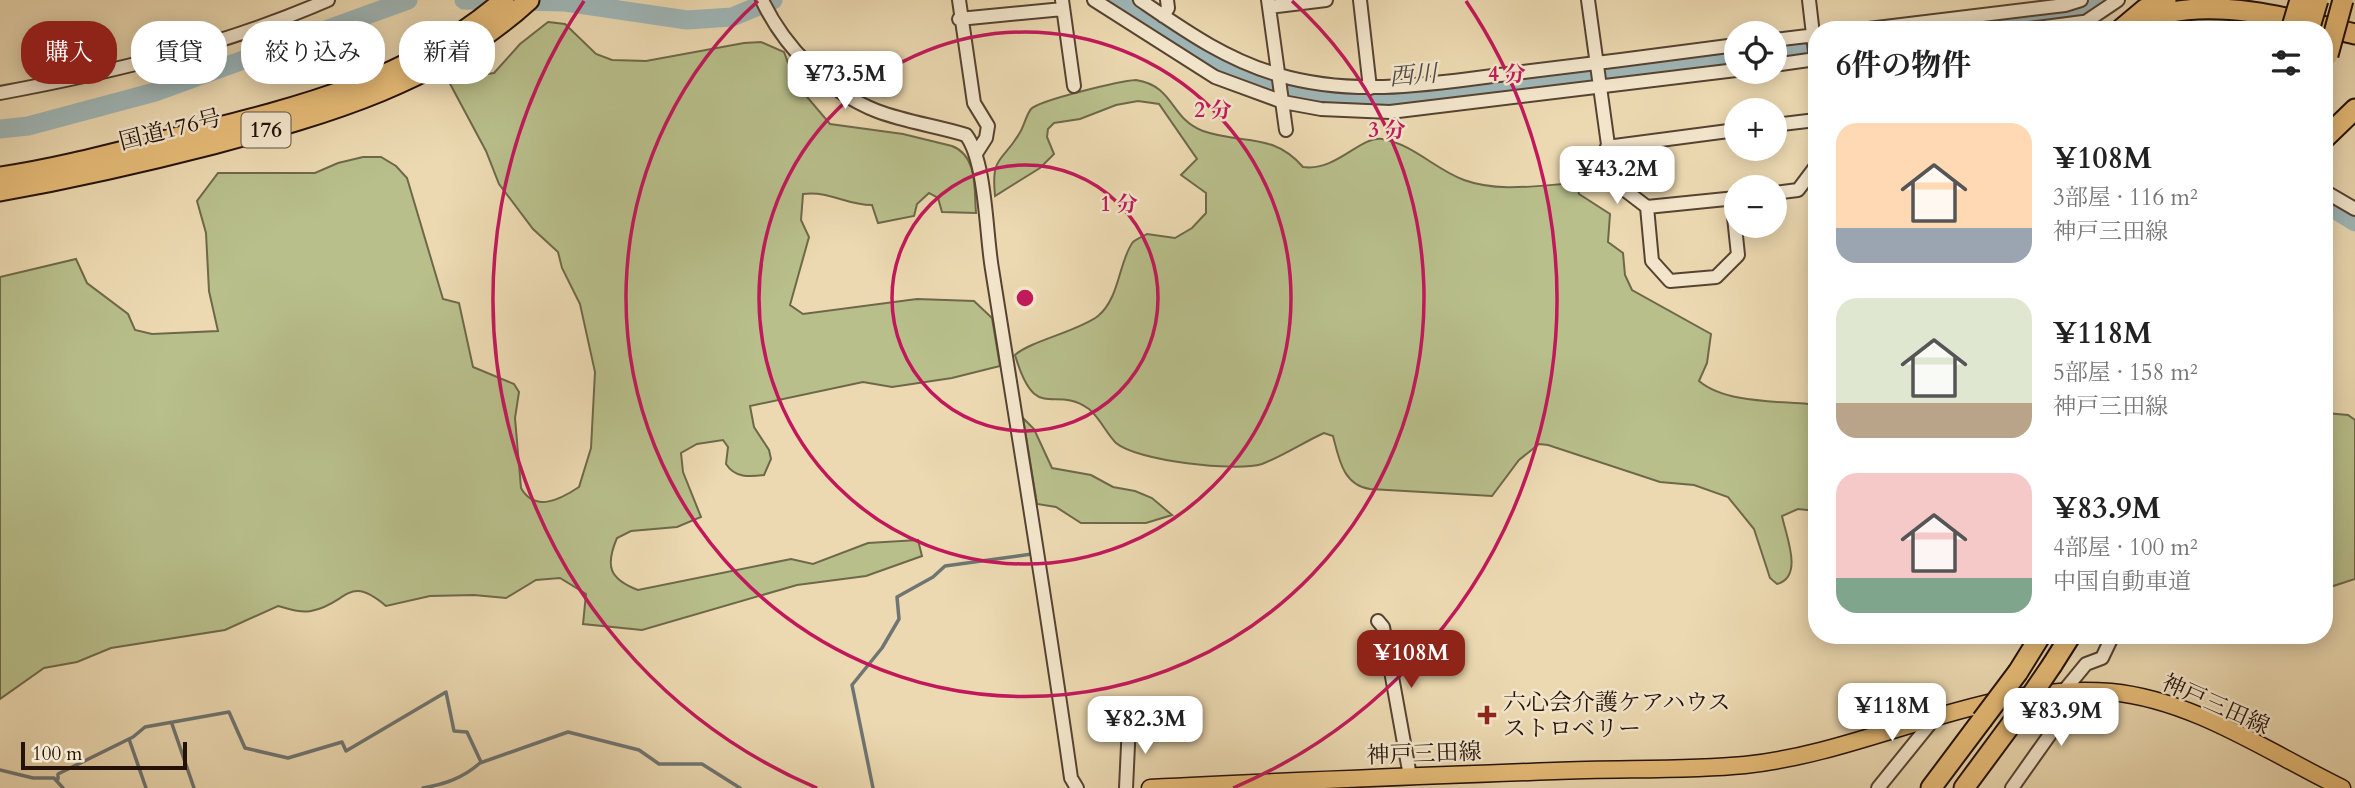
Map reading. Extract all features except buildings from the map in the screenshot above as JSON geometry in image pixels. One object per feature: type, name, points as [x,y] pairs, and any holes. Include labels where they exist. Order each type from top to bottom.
[{"type":"highway","name":"国道176号","points":[[0,177],[92,159],[269,115],[348,90],[401,69],[468,28],[529,0]]},
{"type":"highway","points":[[2131,21],[2145,9],[2166,0]]},
{"type":"highway","points":[[2268,0],[2355,22]]},
{"type":"highway","points":[[2294,21],[2300,0]]},
{"type":"highway","points":[[2312,21],[2318,0]]},
{"type":"highway","points":[[2333,36],[2343,0]]},
{"type":"highway","points":[[2154,21],[2165,14],[2216,6],[2267,12],[2303,21]]},
{"type":"highway","name":"国道176号","points":[[0,191],[177,153],[275,128],[375,95],[432,69],[508,8]]},
{"type":"highway","points":[[2333,28],[2355,34]]},
{"type":"highway","points":[[2333,128],[2355,109]]},
{"type":"highway","points":[[2018,672],[2030,644]]},
{"type":"highway","points":[[1931,788],[2018,672],[2035,644]]},
{"type":"highway","points":[[1964,788],[2065,644]]},
{"type":"main road","name":"神戸三田線","points":[[1150,788],[1745,765],[1814,754],[2006,699],[2063,692],[2109,692],[2154,699],[2212,722],[2342,788]]},
{"type":"street","points":[[0,93],[130,67],[241,35],[328,0]]},
{"type":"street","points":[[959,0],[959,19],[974,103],[988,126],[986,138],[977,152]]},
{"type":"street","points":[[1094,0],[1214,77],[1283,102],[1321,108],[1390,112],[1724,71]]},
{"type":"street","points":[[1140,0],[1221,53],[1280,76],[1324,84],[1370,88],[1724,47]]},
{"type":"street","points":[[1163,16],[1168,8],[1167,0]]},
{"type":"street","points":[[1286,130],[1269,3],[1326,0]]},
{"type":"street","points":[[1360,0],[1370,88]]},
{"type":"street","points":[[1588,0],[1613,181],[1647,207],[1724,199]]},
{"type":"street","points":[[1810,0],[1813,21]]},
{"type":"street","points":[[1917,21],[2012,6],[2081,0]]},
{"type":"street","points":[[2086,21],[2118,0]]},
{"type":"street","points":[[959,19],[1062,5],[1074,86]]},
{"type":"street","points":[[765,6],[808,66],[834,85],[876,110],[967,135],[977,152],[988,249],[1045,588],[1071,778],[1077,788]]},
{"type":"street","points":[[1787,39],[1808,38]]},
{"type":"street","points":[[1787,63],[1808,60]]},
{"type":"street","points":[[1787,123],[1808,121]]},
{"type":"street","points":[[1607,147],[1724,132]]},
{"type":"street","points":[[1787,191],[1798,190],[1808,177]]},
{"type":"street","points":[[2333,196],[2355,209]]},
{"type":"street","points":[[1647,207],[1652,261],[1670,281],[1716,277],[1738,255],[1737,238]]},
{"type":"street","points":[[1378,621],[1383,627],[1410,776]]},
{"type":"street","points":[[2012,788],[2063,716],[2063,692],[2086,664],[2102,658],[2109,644]]},
{"type":"street","points":[[1878,788],[1933,720]]},
{"type":"street","points":[[1126,788],[1129,724]]},
{"type":"green space","points":[[548,22],[565,24],[596,54],[612,60],[646,61],[761,42],[784,52],[796,84],[830,124],[903,134],[952,146],[966,157],[973,174],[976,213],[942,212],[938,198],[929,193],[917,204],[914,216],[878,223],[872,205],[822,194],[803,194],[801,220],[809,237],[790,305],[803,314],[917,299],[974,301],[992,318],[1000,366],[952,378],[892,387],[863,382],[750,406],[754,427],[769,450],[771,459],[764,475],[743,476],[730,469],[726,464],[728,447],[723,440],[697,444],[681,453],[683,472],[701,517],[677,527],[631,531],[617,538],[611,564],[615,576],[638,590],[791,559],[813,564],[868,543],[918,540],[922,556],[866,576],[797,585],[642,630],[583,624],[586,594],[560,578],[536,580],[506,598],[474,595],[430,596],[386,606],[373,596],[355,591],[311,611],[278,606],[225,630],[111,648],[77,662],[44,668],[0,699],[0,277],[76,259],[87,283],[128,314],[135,330],[152,334],[218,331],[209,291],[206,233],[197,201],[218,173],[315,173],[338,163],[363,157],[381,157],[396,166],[407,178],[443,299],[459,303],[473,367],[514,384],[519,392],[515,418],[521,488],[527,496],[541,502],[564,496],[579,487],[591,448],[595,372],[580,304],[562,268],[558,252],[533,229],[499,184],[486,151],[450,84],[495,84],[495,72],[520,44]]},
{"type":"green space","points":[[1136,80],[1149,83],[1166,96],[1192,126],[1218,135],[1269,144],[1292,156],[1303,167],[1326,164],[1365,143],[1382,139],[1404,146],[1454,176],[1478,184],[1520,187],[1577,183],[1579,194],[1610,214],[1608,242],[1623,253],[1625,275],[1632,290],[1711,334],[1707,363],[1699,381],[1736,397],[1808,404],[1808,510],[1798,509],[1782,516],[1791,555],[1790,573],[1785,580],[1777,584],[1770,578],[1754,529],[1728,497],[1694,485],[1660,482],[1548,445],[1539,444],[1519,460],[1492,496],[1370,489],[1361,487],[1348,477],[1340,462],[1333,436],[1324,433],[1262,464],[1210,466],[1165,460],[1127,449],[1116,443],[1089,409],[1076,402],[1038,396],[1030,390],[1015,355],[1098,316],[1111,299],[1133,242],[1147,234],[1175,238],[1192,228],[1206,213],[1206,193],[1181,175],[1197,159],[1159,104],[1138,101],[1116,105],[1080,119],[1054,123],[1048,129],[1047,137],[1054,154],[1040,168],[995,196],[996,166],[1021,131],[1031,109],[1098,87]]},
{"type":"green space","points":[[2333,414],[2348,415],[2355,420],[2355,579],[2333,586]]},
{"type":"green space","points":[[1023,418],[1034,429],[1052,468],[1091,475],[1113,487],[1135,491],[1152,498],[1172,515],[1146,523],[1081,523],[1056,507],[1037,504]]},
{"type":"waterway","points":[[0,129],[28,126],[155,92],[408,0]]},
{"type":"waterway","name":"西川","points":[[464,0],[565,2],[687,20],[732,17],[773,0]]},
{"type":"waterway","name":"西川","points":[[1116,0],[1199,56],[1264,84],[1316,97],[1374,104],[1400,103],[1724,61]]},
{"type":"waterway","name":"西川","points":[[2036,21],[2075,16],[2102,0]]},
{"type":"waterway","name":"西川","points":[[1787,53],[1808,51]]},
{"type":"waterway","points":[[2333,209],[2355,222]]},
{"type":"waterway","points":[[873,788],[852,685],[882,648],[899,619],[897,597],[933,577],[945,566],[1032,554]]},
{"type":"waterway","points":[[58,779],[58,774],[133,737],[145,727],[229,712],[245,748],[288,758],[342,742],[346,751],[446,692],[454,731],[467,732],[481,762]]},
{"type":"waterway","points":[[172,724],[194,788]]},
{"type":"waterway","points":[[423,788],[453,780],[480,763],[568,732],[639,750],[659,764],[702,764],[740,788]]},
{"type":"waterway","points":[[129,739],[146,788]]},
{"type":"waterway","points":[[0,770],[33,778],[54,778],[63,788]]},
{"type":"place","name":"六心会介護ケアハウス ストロベリー","points":[[1487,715]]}]
